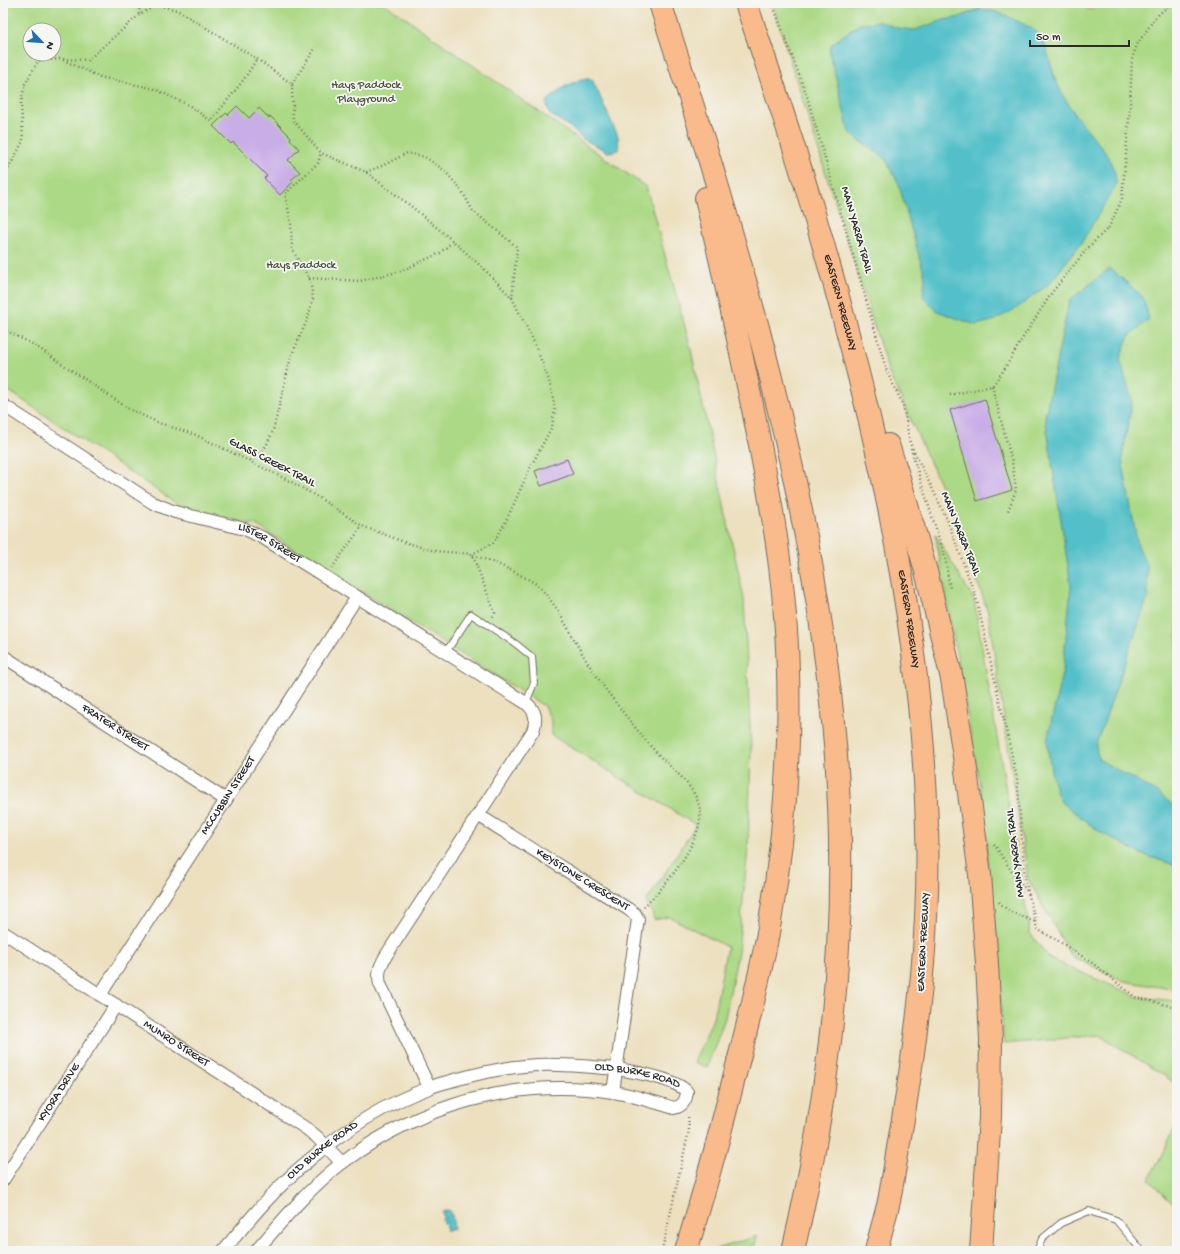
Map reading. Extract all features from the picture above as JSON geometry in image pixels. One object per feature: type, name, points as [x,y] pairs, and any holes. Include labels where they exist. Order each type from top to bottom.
[{"type":"highway","points":[[660,3],[744,278],[787,447],[804,524],[829,688],[836,758],[839,827],[839,895],[836,966],[831,1031],[814,1152],[793,1251]]},
{"type":"highway","name":"EASTERN FREEWAY","points":[[746,3],[813,208],[851,341],[872,425],[890,512],[904,593],[916,682],[923,757],[927,827],[925,948],[914,1056],[888,1202],[876,1251]]},
{"type":"highway","points":[[668,27],[738,338],[763,458],[781,570],[788,671],[789,722],[787,773],[782,829],[770,920],[750,1016],[700,1205],[686,1251]]},
{"type":"highway","points":[[851,341],[899,478],[926,571],[952,679],[965,763],[980,883],[987,964],[991,1039],[990,1117],[981,1251]]},
{"type":"street","name":"LISTER STREET","points":[[3,405],[153,503],[175,512],[245,529],[265,539],[526,703]]},
{"type":"street","name":"MCCUBBIN STREET","points":[[100,994],[357,597]]},
{"type":"street","name":"FRATER STREET","points":[[3,656],[226,800]]},
{"type":"street","points":[[429,1087],[380,984],[379,970],[381,963],[532,731],[536,720],[535,713],[526,703]]},
{"type":"street","name":"KEYSTONE CRESCENT","points":[[478,815],[635,914],[638,919],[615,1069],[613,1092]]},
{"type":"street","name":"MUNRO STREET","points":[[3,932],[307,1129],[342,1163]]},
{"type":"street","name":"KYORA DRIVE","points":[[3,1180],[116,1005]]},
{"type":"street","name":"OLD BURKE ROAD","points":[[223,1251],[289,1178],[307,1161],[355,1125],[385,1107],[429,1087],[473,1075],[515,1067],[570,1065],[615,1069],[643,1074],[679,1085],[687,1092],[686,1099],[679,1106],[674,1108],[634,1096],[613,1092],[587,1089],[525,1090],[493,1095],[430,1112],[370,1144],[342,1163],[301,1200],[256,1251]]},
{"type":"lane","points":[[446,652],[471,614],[532,657],[534,683],[526,703]]},
{"type":"lane","points":[[1037,1251],[1042,1239],[1061,1223],[1089,1211],[1116,1220],[1142,1251]]},
{"type":"path","points":[[139,15],[140,3]]},
{"type":"path","name":"MAIN YARRA TRAIL","points":[[772,3],[806,93],[887,372],[903,405],[910,443],[947,519],[976,597],[1017,778],[1025,879],[1037,929],[1090,962],[1135,997],[1166,1006],[1177,1007]]},
{"type":"path","points":[[950,395],[992,386],[1004,370],[1053,291],[1087,249],[1109,227],[1122,199],[1130,107],[1132,58],[1138,43],[1155,18],[1170,3]]},
{"type":"path","points":[[62,59],[88,60],[139,15],[157,5],[177,10],[257,59],[292,84]]},
{"type":"path","points":[[316,47],[292,84],[293,120],[321,153],[366,172],[412,207],[484,269],[512,298],[533,340],[549,380],[555,408],[552,426],[532,464],[505,523],[493,543],[472,554],[495,613],[487,625]]},
{"type":"path","points":[[62,60],[100,77],[155,89],[190,106],[211,121],[242,82],[257,59]]},
{"type":"path","points":[[3,179],[23,141],[21,103],[25,84],[37,62]]},
{"type":"path","points":[[249,461],[258,456],[266,446],[273,430],[291,357],[308,318],[313,298],[309,278],[292,249],[291,223],[285,194],[318,163],[321,153]]},
{"type":"path","points":[[366,172],[384,165],[407,153],[426,157],[444,170],[462,191],[473,211],[517,247],[512,298]]},
{"type":"path","points":[[309,278],[360,281],[401,271],[440,253],[453,241]]},
{"type":"path","name":"GLASS CREEK TRAIL","points":[[3,329],[34,345],[129,409],[159,424],[196,435],[290,481],[321,498],[362,526],[404,542],[435,551],[472,554],[507,568],[535,583],[556,608],[586,660],[622,712],[663,760],[692,788],[700,811],[699,826],[685,858],[667,882],[635,914]]},
{"type":"path","points":[[992,386],[1012,462],[1016,490],[1008,511]]},
{"type":"path","points":[[326,577],[362,526]]},
{"type":"path","points":[[992,841],[1005,863],[1028,893]]},
{"type":"path","points":[[662,1251],[662,1244],[689,1130],[686,1099]]},
{"type":"green space","name":"Hays Paddock","points":[[3,3],[384,3],[646,187],[690,345],[744,599],[751,748],[748,848],[738,952],[725,1018],[707,1067],[694,1062],[713,1019],[727,947],[670,917],[654,920],[652,911],[646,902],[696,825],[551,735],[551,720],[544,706],[256,525],[185,509],[3,387]]},
{"type":"green space","points":[[772,3],[1177,3],[1177,990],[1124,981],[1071,956],[1028,879],[988,612],[953,512],[889,373]]},
{"type":"green space","points":[[935,534],[974,600],[1030,933],[1050,959],[1138,997],[1177,1001],[1177,1084],[1100,1035],[1004,1044],[982,798]]},
{"type":"green space","points":[[1177,1124],[1177,1208],[1149,1180]]},
{"type":"green space","points":[[757,1236],[753,1251],[711,1251]]},
{"type":"sand","points":[[1083,3],[1103,3],[1092,10],[1088,9]]},
{"type":"water","points":[[979,9],[995,11],[1007,16],[1026,25],[1040,35],[1061,91],[1074,113],[1107,156],[1112,166],[1116,185],[1082,242],[1049,284],[1017,308],[995,320],[976,325],[937,311],[923,297],[925,277],[898,182],[884,157],[849,132],[829,50],[833,43],[859,24],[879,21],[897,28],[915,30],[943,20],[960,17]]},
{"type":"water","points":[[581,79],[592,79],[618,136],[619,150],[608,152],[583,139],[570,127],[549,114],[546,102],[564,87]]},
{"type":"water","points":[[1110,268],[1143,297],[1149,319],[1128,337],[1120,359],[1132,401],[1122,459],[1138,546],[1147,565],[1148,597],[1096,745],[1100,760],[1159,794],[1177,808],[1177,866],[1141,854],[1097,830],[1061,802],[1056,791],[1051,772],[1047,741],[1063,669],[1071,586],[1045,417],[1069,301]]},
{"type":"water","points":[[449,1210],[452,1215],[454,1229],[447,1231],[445,1223],[443,1223],[442,1219],[444,1218],[442,1212]]},
{"type":"building","points":[[237,106],[249,118],[259,108],[269,118],[270,116],[291,137],[290,139],[299,149],[288,160],[300,172],[291,180],[293,182],[280,195],[264,178],[267,176],[233,142],[231,144],[213,126],[226,113],[228,115]]},
{"type":"building","points":[[985,399],[1012,490],[977,501],[950,410]]},
{"type":"building","points":[[567,459],[573,474],[541,486],[535,471]]},
{"type":"park label","name":"Hays Paddock Playground","points":[[366,93]]}]
